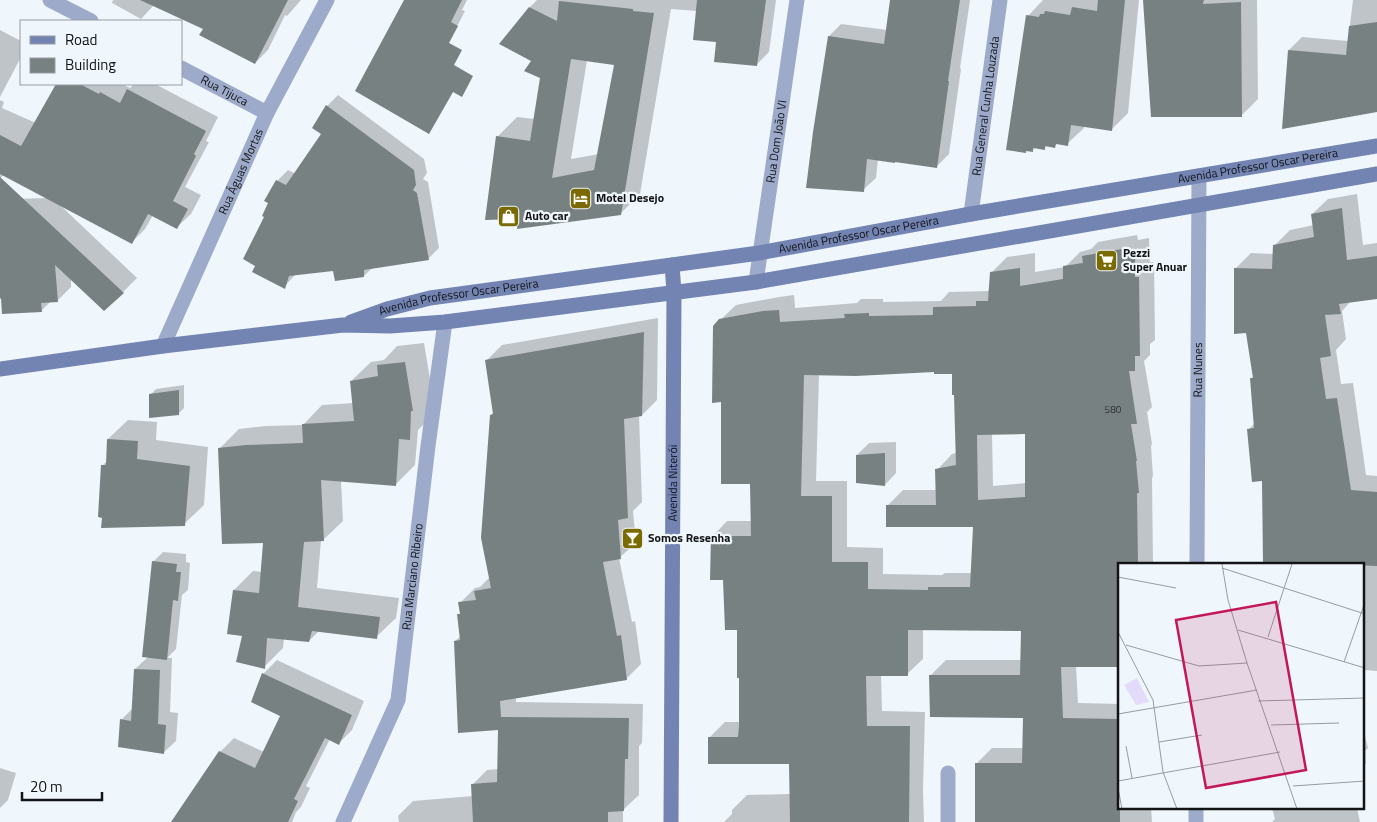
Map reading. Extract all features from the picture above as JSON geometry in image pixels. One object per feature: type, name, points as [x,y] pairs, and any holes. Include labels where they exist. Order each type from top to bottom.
[{"type":"main road","name":"Avenida Professor Oscar Pereira","points":[[342,325],[387,309],[430,298],[672,266],[1377,146]]},
{"type":"main road","name":"Avenida Professor Oscar Pereira","points":[[0,369],[163,346],[342,325],[390,326],[445,322],[756,282],[1377,174]]},
{"type":"main road","name":"Avenida Niterói","points":[[671,822],[674,292],[672,266]]},
{"type":"street","points":[[50,0],[89,20]]},
{"type":"street","name":"Rua Águas Mortas","points":[[163,346],[267,113],[327,0]]},
{"type":"street","name":"Rua Dom João VI","points":[[756,282],[798,0]]},
{"type":"street","name":"Rua General Cunha Louzada","points":[[971,214],[1000,0]]},
{"type":"street","name":"Rua Tijuca","points":[[182,69],[267,113]]},
{"type":"street","name":"Rua Nunes","points":[[1197,563],[1199,176]]},
{"type":"street","name":"Rua Marciano Ribeiro","points":[[343,822],[398,700],[428,446],[445,322]]},
{"type":"street","points":[[948,773],[948,822]]},
{"type":"building","points":[[140,0],[288,0],[255,64],[199,35],[203,29]]},
{"type":"building","points":[[404,0],[462,0],[451,22],[458,26],[449,43],[462,50],[454,65],[473,76],[462,97],[453,92],[429,134],[355,91]]},
{"type":"building","points":[[697,0],[766,0],[757,66],[714,62],[716,42],[693,40]]},
{"type":"building","points":[[890,0],[960,0],[937,168],[867,159],[864,192],[806,188],[828,36],[884,44]]},
{"type":"building","points":[[1098,0],[1125,0],[1112,131],[1071,125],[1068,146],[1056,144],[1055,148],[1045,146],[1045,150],[1033,148],[1033,152],[1026,151],[1026,153],[1006,150],[1026,15],[1039,17],[1045,11],[1070,15],[1072,7],[1097,11]]},
{"type":"building","points":[[1143,0],[1204,0],[1203,4],[1241,2],[1242,117],[1151,117]]},
{"type":"building","points":[[559,1],[654,13],[621,215],[517,229],[518,219],[485,220],[496,136],[530,141],[540,78],[524,71],[531,61],[499,44],[529,7],[557,21]],"holes":[[[571,59],[614,65],[594,170],[552,178]]]},
{"type":"building","points":[[1377,22],[1377,112],[1282,129],[1288,50],[1346,55],[1349,26]]},
{"type":"building","points":[[55,85],[82,85],[120,103],[127,89],[206,131],[194,154],[196,156],[173,201],[188,209],[177,229],[148,214],[132,244],[0,174],[0,135],[21,146]]},
{"type":"building","points":[[326,105],[414,170],[416,185],[413,190],[417,193],[429,260],[364,270],[364,277],[335,281],[333,271],[289,276],[285,289],[252,272],[255,266],[243,259],[264,217],[262,216],[268,203],[264,201],[276,180],[286,185],[321,134],[312,128]]},
{"type":"building","points":[[0,177],[124,293],[104,311],[55,265],[58,302],[41,303],[42,312],[2,314],[0,298]]},
{"type":"building","points":[[1342,208],[1347,260],[1377,256],[1377,299],[1339,304],[1341,314],[1325,315],[1331,356],[1320,358],[1326,399],[1337,398],[1351,490],[1377,492],[1377,566],[1364,566],[1364,563],[1263,562],[1262,481],[1252,482],[1247,429],[1254,428],[1250,378],[1253,378],[1246,333],[1234,334],[1234,268],[1272,269],[1273,245],[1314,237],[1311,214]]},
{"type":"building","points":[[1122,249],[1123,255],[1135,253],[1135,277],[1139,277],[1140,356],[1135,356],[1135,371],[1129,371],[1137,424],[1131,424],[1137,461],[1139,493],[1137,493],[1138,563],[1118,563],[1118,667],[1061,667],[1063,718],[1118,719],[1118,810],[1120,810],[1120,822],[975,822],[975,763],[1022,763],[1023,718],[930,717],[929,675],[1020,675],[1021,631],[908,630],[908,676],[866,676],[867,726],[910,726],[909,822],[790,822],[789,764],[708,764],[708,737],[738,737],[739,726],[737,630],[725,630],[723,580],[710,580],[711,536],[751,536],[750,484],[721,484],[721,402],[712,403],[713,326],[719,319],[779,310],[780,322],[845,318],[844,314],[869,313],[869,316],[933,315],[933,307],[976,306],[976,301],[988,301],[990,272],[1020,268],[1020,286],[1063,279],[1063,266],[1083,263],[1082,256]],"holes":[[[934,372],[934,374],[952,374],[956,465],[935,469],[936,505],[886,505],[886,527],[973,527],[970,587],[928,587],[928,590],[868,589],[868,562],[832,562],[832,496],[801,496],[804,375],[856,376]],[[1025,434],[1025,497],[978,500],[977,435]]]},
{"type":"building","points":[[644,332],[642,416],[624,419],[628,518],[618,520],[621,559],[603,562],[617,636],[621,635],[627,680],[500,701],[501,717],[629,718],[628,759],[625,759],[624,811],[608,812],[608,822],[473,822],[471,784],[497,782],[498,730],[458,733],[454,641],[460,640],[457,614],[460,614],[458,602],[476,600],[474,591],[491,588],[481,538],[490,415],[493,414],[485,360]]},
{"type":"building","points":[[405,362],[413,411],[411,411],[410,440],[399,439],[396,486],[321,480],[324,541],[304,542],[298,607],[380,617],[377,639],[312,631],[309,642],[267,638],[265,669],[236,662],[242,636],[227,634],[233,590],[259,593],[263,543],[222,544],[218,448],[303,443],[302,424],[354,421],[350,381],[378,376],[377,365]]},
{"type":"building","points":[[179,390],[179,415],[149,418],[149,394]]},
{"type":"building","points":[[107,439],[138,441],[137,459],[190,466],[185,526],[101,528],[102,518],[98,517],[101,465],[106,465]]},
{"type":"building","points":[[885,453],[885,486],[856,483],[856,455]]},
{"type":"building","points":[[152,561],[177,564],[176,572],[181,572],[178,601],[173,600],[167,660],[142,657]]},
{"type":"building","points":[[134,669],[160,670],[158,724],[166,725],[164,754],[118,747],[120,719],[131,721]]},
{"type":"building","points":[[262,673],[352,715],[339,745],[325,738],[294,799],[298,801],[288,822],[171,822],[219,751],[255,768],[280,716],[251,702]]},
{"type":"place","name":"Motel Desejo","points":[[580,198]]},
{"type":"place","name":"Auto car","points":[[509,216]]},
{"type":"place","name":"Pezzi Super Anuar","points":[[1107,260]]},
{"type":"place","name":"Somos Resenha","points":[[632,538]]}]
